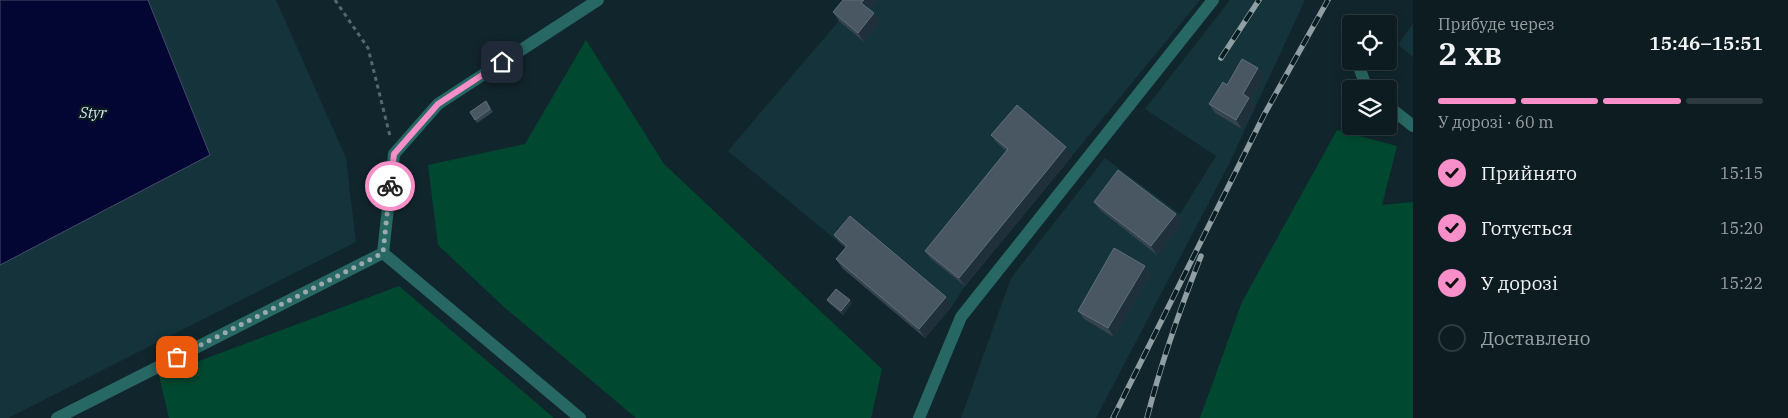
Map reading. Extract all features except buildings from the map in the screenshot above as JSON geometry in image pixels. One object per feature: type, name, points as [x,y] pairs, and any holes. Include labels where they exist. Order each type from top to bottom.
[{"type":"street","points":[[383,253],[394,154],[438,104],[598,0]]},
{"type":"street","points":[[919,418],[961,317],[1212,0]]},
{"type":"street","points":[[1397,113],[1413,126]]},
{"type":"street","points":[[57,418],[383,253]]},
{"type":"street","points":[[383,253],[580,418]]},
{"type":"path","points":[[335,0],[368,48],[394,154]]},
{"type":"shaded area","points":[[0,0],[276,0],[346,158],[356,242],[8,418],[0,418]]},
{"type":"shaded area","points":[[854,0],[1200,0],[965,286],[952,306],[853,254],[728,151],[855,2]]},
{"type":"shaded area","points":[[1230,0],[1305,0],[1229,164],[1096,418],[961,418],[1011,278],[1105,158],[1180,214],[1216,156],[1145,109]]},
{"type":"shaded area","points":[[1413,23],[1413,57],[1398,45]]},
{"type":"green space","points":[[586,40],[664,164],[882,369],[871,418],[636,418],[504,307],[438,245],[428,165],[525,144]]},
{"type":"green space","points":[[1337,130],[1342,131],[1342,135],[1356,135],[1397,146],[1382,205],[1413,202],[1413,418],[1200,418],[1242,302]]},
{"type":"green space","points":[[399,286],[554,418],[169,418],[159,376]]},
{"type":"water","name":"Styr","points":[[0,0],[148,0],[210,155],[0,265]]},
{"type":"railway","points":[[1221,58],[1259,0]]},
{"type":"railway","points":[[1113,418],[1264,115],[1328,0]]},
{"type":"railway","points":[[1147,418],[1171,336],[1201,256]]},
{"type":"way so far","points":[[177,357],[383,253],[390,186]]},
{"type":"route","points":[[390,186],[394,154],[438,104],[502,62]]}]
